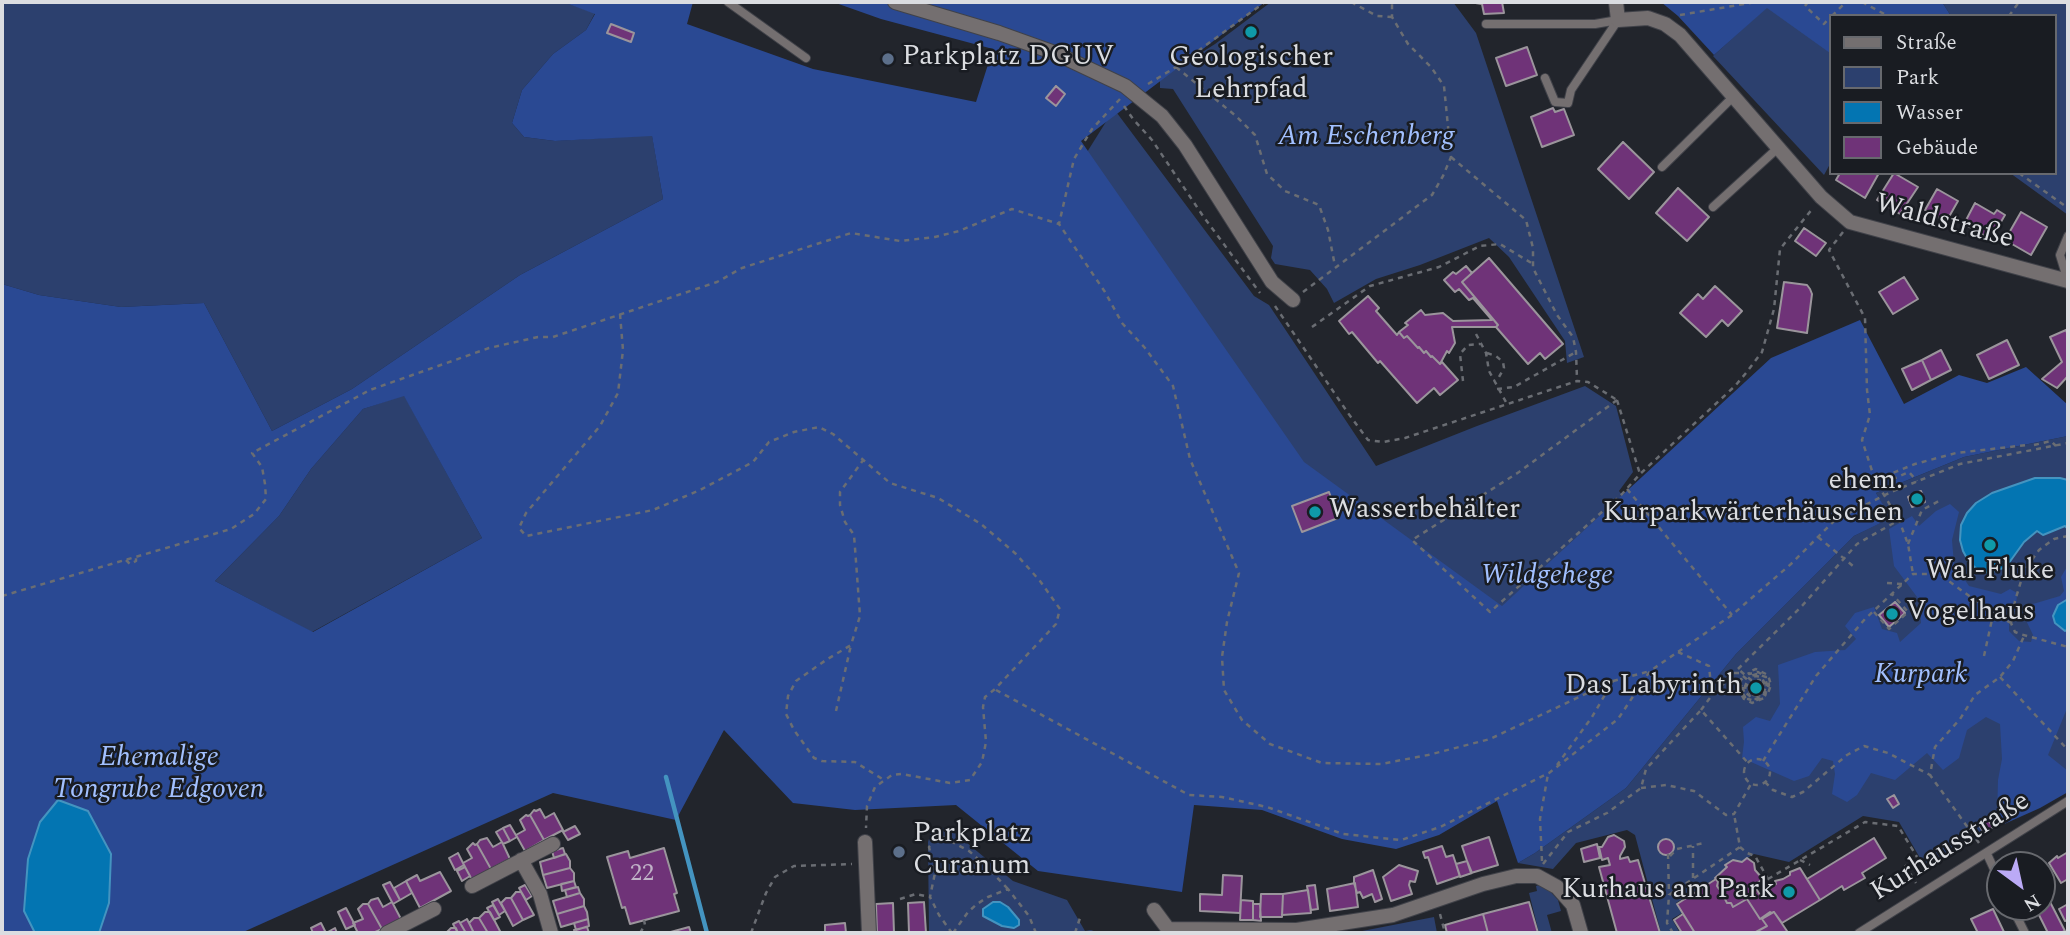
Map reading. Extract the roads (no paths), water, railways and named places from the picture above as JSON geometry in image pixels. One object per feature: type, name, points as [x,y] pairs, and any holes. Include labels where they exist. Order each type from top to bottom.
[{"type":"street","points":[[895,2],[1055,53],[1162,116],[1185,145],[1272,282],[1293,300]]},
{"type":"street","points":[[1616,2],[1618,20]]},
{"type":"street","name":"Waldstraße","points":[[1618,20],[1648,18],[1665,24],[1680,35],[1821,197],[1850,222],[2068,281]]},
{"type":"street","points":[[865,842],[869,933]]},
{"type":"street","points":[[472,886],[553,844]]},
{"type":"street","points":[[521,860],[540,894],[551,933]]},
{"type":"street","points":[[1154,910],[1168,929],[1297,930],[1393,915],[1483,884],[1517,876],[1537,876],[1557,887],[1573,905],[1581,933]]},
{"type":"street","points":[[387,933],[415,927],[434,909]]},
{"type":"lane","points":[[728,2],[806,58]]},
{"type":"lane","points":[[1486,24],[1595,24],[1618,20]]},
{"type":"lane","points":[[1545,78],[1555,102],[1568,103],[1571,90],[1618,20]]},
{"type":"lane","points":[[1662,167],[1734,96]]},
{"type":"lane","points":[[1713,207],[1779,148]]},
{"type":"lane","points":[[2068,236],[2060,255],[2068,281]]},
{"type":"lane","name":"Kurhausstraße","points":[[1992,851],[2068,802]]},
{"type":"lane","name":"Kurhausstraße","points":[[1859,933],[1986,855]]},
{"type":"water","points":[[2035,478],[2068,480],[2068,529],[2065,526],[2043,535],[2037,531],[2024,542],[2006,567],[1989,573],[1978,570],[1969,562],[1960,540],[1961,525],[1967,513],[1976,503],[1992,493]]},
{"type":"water","points":[[2068,599],[2068,629],[2065,631],[2055,623],[2053,616],[2058,605]]},
{"type":"water","points":[[58,800],[88,811],[111,854],[109,903],[99,933],[35,933],[24,911],[28,859],[40,822]]},
{"type":"water","points":[[993,902],[1000,902],[1008,907],[1019,920],[1019,925],[1014,928],[1002,926],[983,916],[983,909]]},
{"type":"waterway","points":[[666,777],[707,933]]},
{"type":"place","name":"Geologischer Lehrpfad","points":[[1251,32]]},
{"type":"place","name":"Parkplatz DGUV","points":[[888,59]]},
{"type":"place","name":"ehem. Kurparkwärterhäuschen","points":[[1917,499]]},
{"type":"place","name":"Wasserbehälter","points":[[1315,512]]},
{"type":"place","name":"Wal-Fluke","points":[[1990,545]]},
{"type":"place","name":"Vogelhaus","points":[[1892,614]]},
{"type":"place","name":"Das Labyrinth","points":[[1756,688]]},
{"type":"place","name":"Parkplatz Curanum","points":[[899,852]]},
{"type":"place","name":"Kurhaus am Park","points":[[1789,892]]},
{"type":"park label","name":"Am Eschenberg","points":[[1366,139]]},
{"type":"park label","name":"Wildgehege","points":[[1547,578]]},
{"type":"park label","name":"Kurpark","points":[[1921,677]]},
{"type":"park label","name":"Ehemalige Tongrube Edgoven","points":[[159,776]]}]
